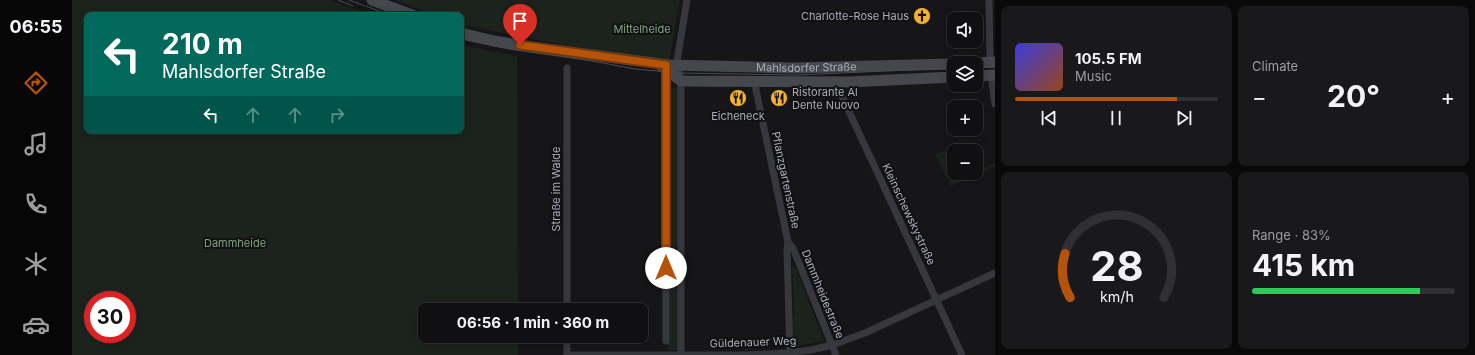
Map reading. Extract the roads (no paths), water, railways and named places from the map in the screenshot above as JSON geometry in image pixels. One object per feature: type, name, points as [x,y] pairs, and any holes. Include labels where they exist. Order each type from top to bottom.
[{"type":"main road","points":[[372,0],[404,12]]},
{"type":"main road","name":"Mahlsdorfer Straße","points":[[464,34],[510,44],[664,66],[792,68],[947,64]]},
{"type":"main road","points":[[983,63],[993,62],[993,75],[983,76]]},
{"type":"main road","name":"Mahlsdorfer Straße","points":[[664,66],[681,81],[839,82],[947,77]]},
{"type":"street","points":[[681,355],[681,81],[678,61],[687,0]]},
{"type":"street","points":[[989,0],[993,62]]},
{"type":"street","points":[[664,66],[666,341]]},
{"type":"street","name":"Straße im Walde","points":[[567,303],[568,68]]},
{"type":"street","points":[[993,75],[995,104]]},
{"type":"street","name":"Pflanzgartenstraße","points":[[755,82],[788,242],[786,250],[790,354]]},
{"type":"street","name":"Kleinschewskystraße","points":[[839,82],[840,92],[962,355]]},
{"type":"street","name":"Dammheidestraße","points":[[788,242],[793,248],[836,355]]},
{"type":"street","name":"Güldenauer Weg","points":[[567,355],[790,354],[832,345],[865,333],[995,273]]},
{"type":"street","points":[[567,343],[567,355]]},
{"type":"tram line","points":[[338,0],[353,6]]},
{"type":"tram line","points":[[349,0],[382,12]]},
{"type":"tram line","points":[[464,40],[509,49],[635,69],[680,73],[796,75],[947,68]]},
{"type":"tram line","points":[[983,67],[995,67]]},
{"type":"place","name":"Charlotte-Rose Haus","points":[[922,16]]},
{"type":"place","name":"Eicheneck","points":[[738,98]]},
{"type":"place","name":"Ristorante Al Dente Nuovo","points":[[779,98]]},
{"type":"park label","name":"Mittelheide","points":[[642,29]]},
{"type":"park label","name":"Dammheide","points":[[235,243]]}]
